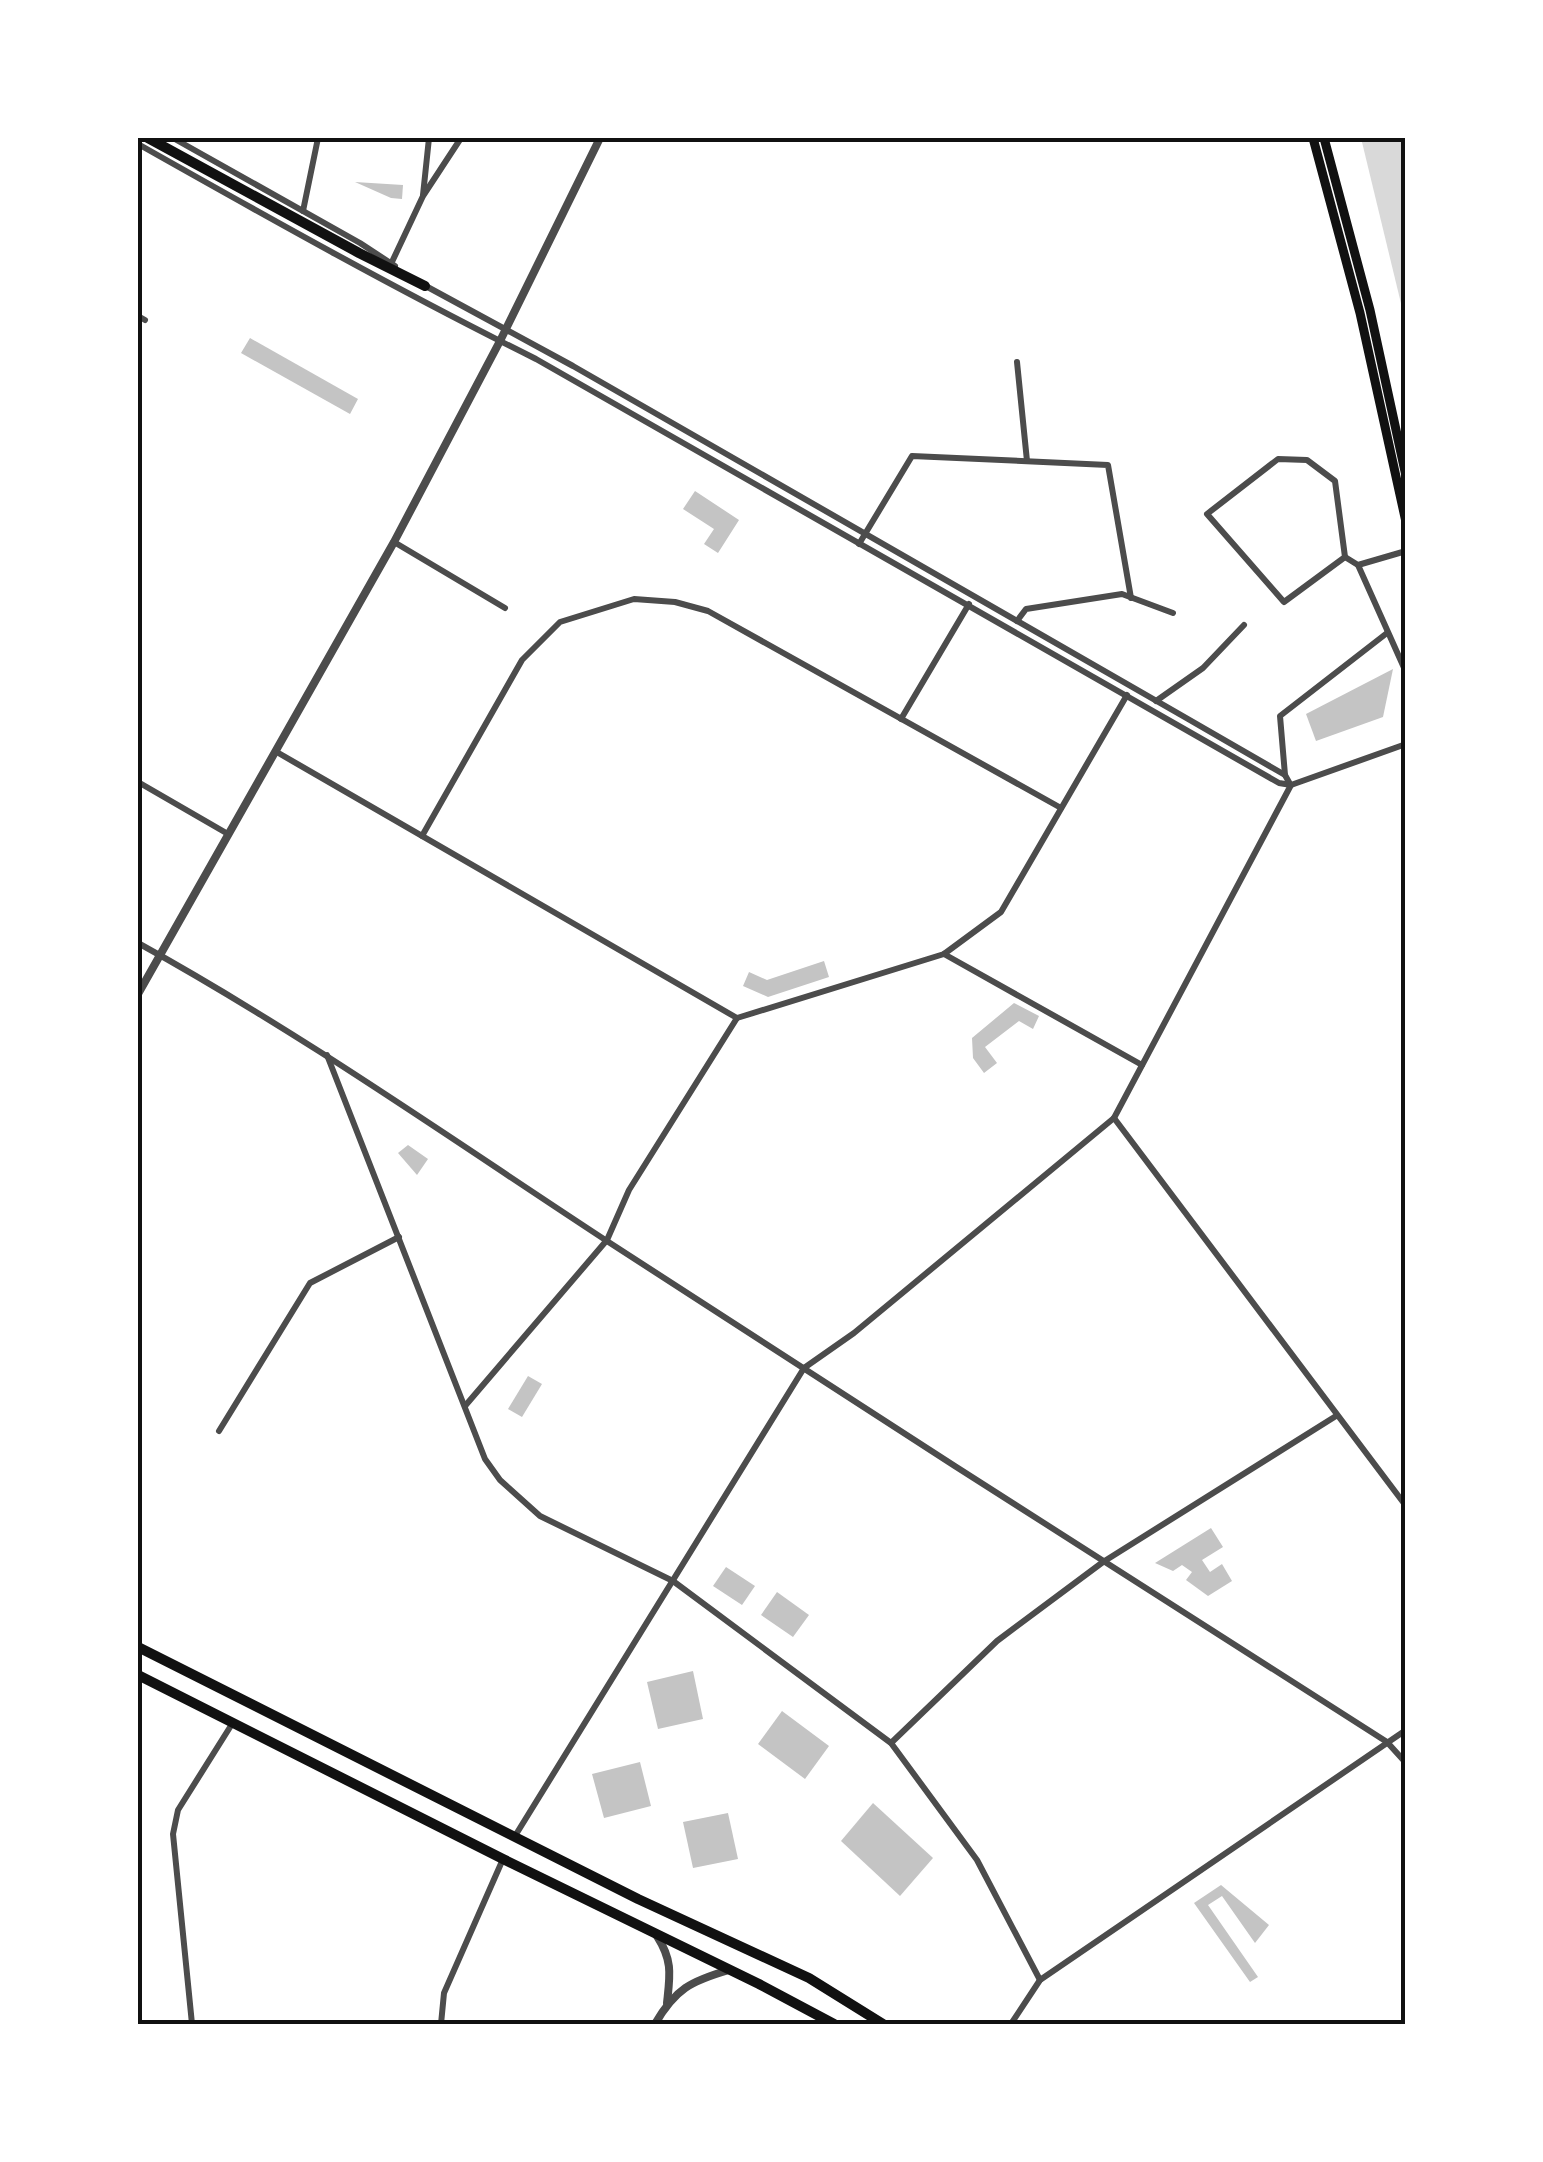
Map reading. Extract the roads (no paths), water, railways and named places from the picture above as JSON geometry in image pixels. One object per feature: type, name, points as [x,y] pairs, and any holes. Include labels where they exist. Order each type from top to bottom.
[{"type":"main road","points":[[148,138],[426,286]]},
{"type":"main road","points":[[1313,138],[1360,313],[1406,522]]},
{"type":"main road","points":[[1324,138],[1370,310],[1406,476]]},
{"type":"main road","points":[[138,1646],[665,1912],[810,1978],[883,2024]]},
{"type":"main road","points":[[138,1675],[834,2024]]},
{"type":"main road","points":[[655,1933],[665,1912]]},
{"type":"main road","points":[[751,1980],[762,1956]]},
{"type":"street","points":[[173,138],[1285,775]]},
{"type":"street","points":[[303,211],[318,138]]},
{"type":"street","points":[[423,196],[429,138]]},
{"type":"street","points":[[391,264],[423,196],[461,138]]},
{"type":"street","points":[[138,994],[394,542],[500,341],[600,138]]},
{"type":"street","points":[[138,144],[350,263],[536,359],[1280,783],[1290,784],[1406,744]]},
{"type":"street","points":[[1017,362],[1027,461]]},
{"type":"street","points":[[859,544],[912,456],[1108,465],[1131,598]]},
{"type":"street","points":[[1278,459],[1307,460],[1335,481],[1345,558],[1284,602],[1207,514],[1278,459]]},
{"type":"street","points":[[394,542],[505,608]]},
{"type":"street","points":[[1358,565],[1406,551]]},
{"type":"street","points":[[1345,558],[1358,565],[1405,670]]},
{"type":"street","points":[[1017,621],[1026,609],[1122,594],[1173,612]]},
{"type":"street","points":[[901,719],[974,596]]},
{"type":"street","points":[[422,836],[522,660],[560,622],[634,599],[675,602],[708,612],[1061,808]]},
{"type":"street","points":[[1156,701],[1202,668],[1244,625]]},
{"type":"street","points":[[1290,784],[1285,775],[1280,716],[1387,633]]},
{"type":"street","points":[[465,1406],[607,1240],[629,1190],[737,1018],[944,954],[1001,912],[1132,687]]},
{"type":"street","points":[[275,751],[737,1018]]},
{"type":"street","points":[[138,782],[228,834]]},
{"type":"street","points":[[514,1837],[804,1368],[854,1333],[1114,1118],[1290,784]]},
{"type":"street","points":[[138,943],[327,1055],[1103,1562],[1387,1742],[1406,1763]]},
{"type":"street","points":[[944,954],[1142,1064]]},
{"type":"street","points":[[327,1055],[485,1459],[500,1480],[550,1522],[672,1580],[891,1743],[977,1860],[1040,1980]]},
{"type":"street","points":[[1114,1118],[1406,1506]]},
{"type":"street","points":[[220,1431],[310,1283],[399,1237]]},
{"type":"street","points":[[891,1743],[996,1641],[1103,1562],[1336,1416]]},
{"type":"street","points":[[192,2024],[173,1834],[178,1810],[232,1724]]},
{"type":"street","points":[[1011,2024],[1040,1980],[1406,1730]]},
{"type":"street","points":[[441,2024],[444,1993],[504,1860]]},
{"type":"street","points":[[655,1933],[670,1968],[667,2003]]},
{"type":"street","points":[[656,2024],[667,2003],[687,1986],[730,1969]]}]
